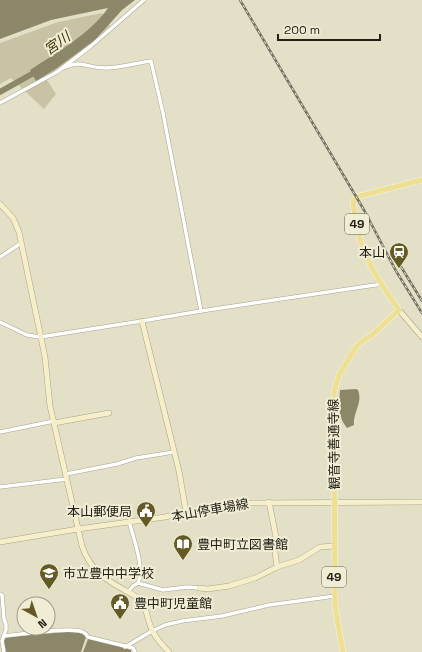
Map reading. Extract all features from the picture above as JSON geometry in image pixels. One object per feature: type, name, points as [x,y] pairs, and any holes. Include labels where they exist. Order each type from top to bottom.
[{"type":"main road","name":"49","points":[[399,310],[364,252],[354,208],[354,200],[356,197],[422,180]]},
{"type":"main road","name":"観音寺善通寺線","points":[[343,652],[334,596],[335,502],[333,401],[335,384],[345,363],[356,347],[373,334],[399,310]]},
{"type":"street","points":[[63,68],[144,0]]},
{"type":"street","points":[[0,103],[73,64],[81,63],[104,68],[151,61],[163,113],[201,310]]},
{"type":"street","points":[[0,204],[13,218],[19,232],[45,357],[49,397],[54,422],[82,546],[89,562],[102,576],[137,597],[144,606],[152,631],[169,652]]},
{"type":"street","points":[[0,257],[21,243]]},
{"type":"street","points":[[0,322],[27,335],[40,337],[201,310],[382,284]]},
{"type":"street","points":[[399,310],[422,336]]},
{"type":"street","points":[[142,321],[179,470],[186,512]]},
{"type":"street","points":[[0,432],[109,413]]},
{"type":"street","points":[[0,486],[67,476],[136,458],[174,452]]},
{"type":"street","points":[[269,502],[276,536],[275,552],[277,567]]},
{"type":"street","name":"本山停車場線","points":[[0,542],[129,521],[165,517],[186,512],[208,512],[240,503],[422,502]]},
{"type":"street","points":[[128,592],[138,583],[140,574],[139,563],[129,521]]},
{"type":"street","points":[[138,583],[163,590],[187,587],[208,589],[229,586],[255,578],[277,567],[299,560],[320,546],[334,546]]},
{"type":"street","points":[[0,594],[3,598],[4,619],[6,624],[2,641],[2,652]]},
{"type":"street","points":[[125,647],[165,625],[182,621],[222,616],[269,605],[334,596]]},
{"type":"street","points":[[4,636],[74,630],[83,632],[88,637],[133,648],[135,652]]},
{"type":"shaded area","points":[[0,0],[135,0],[122,10],[95,40],[57,68],[36,81],[30,70],[62,50],[82,35],[92,27],[108,8],[51,20],[0,39]]},
{"type":"shaded area","points":[[102,13],[110,26],[64,65],[45,77],[56,94],[44,109],[11,78],[0,84],[0,43],[58,22]]},
{"type":"shaded area","points":[[340,390],[358,390],[359,403],[354,425],[347,428],[340,414]]},
{"type":"shaded area","points":[[74,632],[84,635],[86,637],[81,652],[5,652],[3,640],[5,637],[56,636],[56,633]]},
{"type":"shaded area","points":[[90,638],[131,650],[131,652],[83,652],[88,639]]},
{"type":"waterway","name":"宮川","points":[[0,92],[39,70]]},
{"type":"railway","points":[[240,0],[364,210],[396,271],[422,313]]},
{"type":"railway","points":[[395,257],[422,301]]},
{"type":"place","name":"本山","points":[[399,269]]},
{"type":"place","name":"本山郵便局","points":[[146,528]]},
{"type":"place","name":"豊中町立図書館","points":[[183,561]]},
{"type":"place","name":"市立豊中中学校","points":[[49,590]]},
{"type":"place","name":"豊中町児童館","points":[[120,620]]}]
